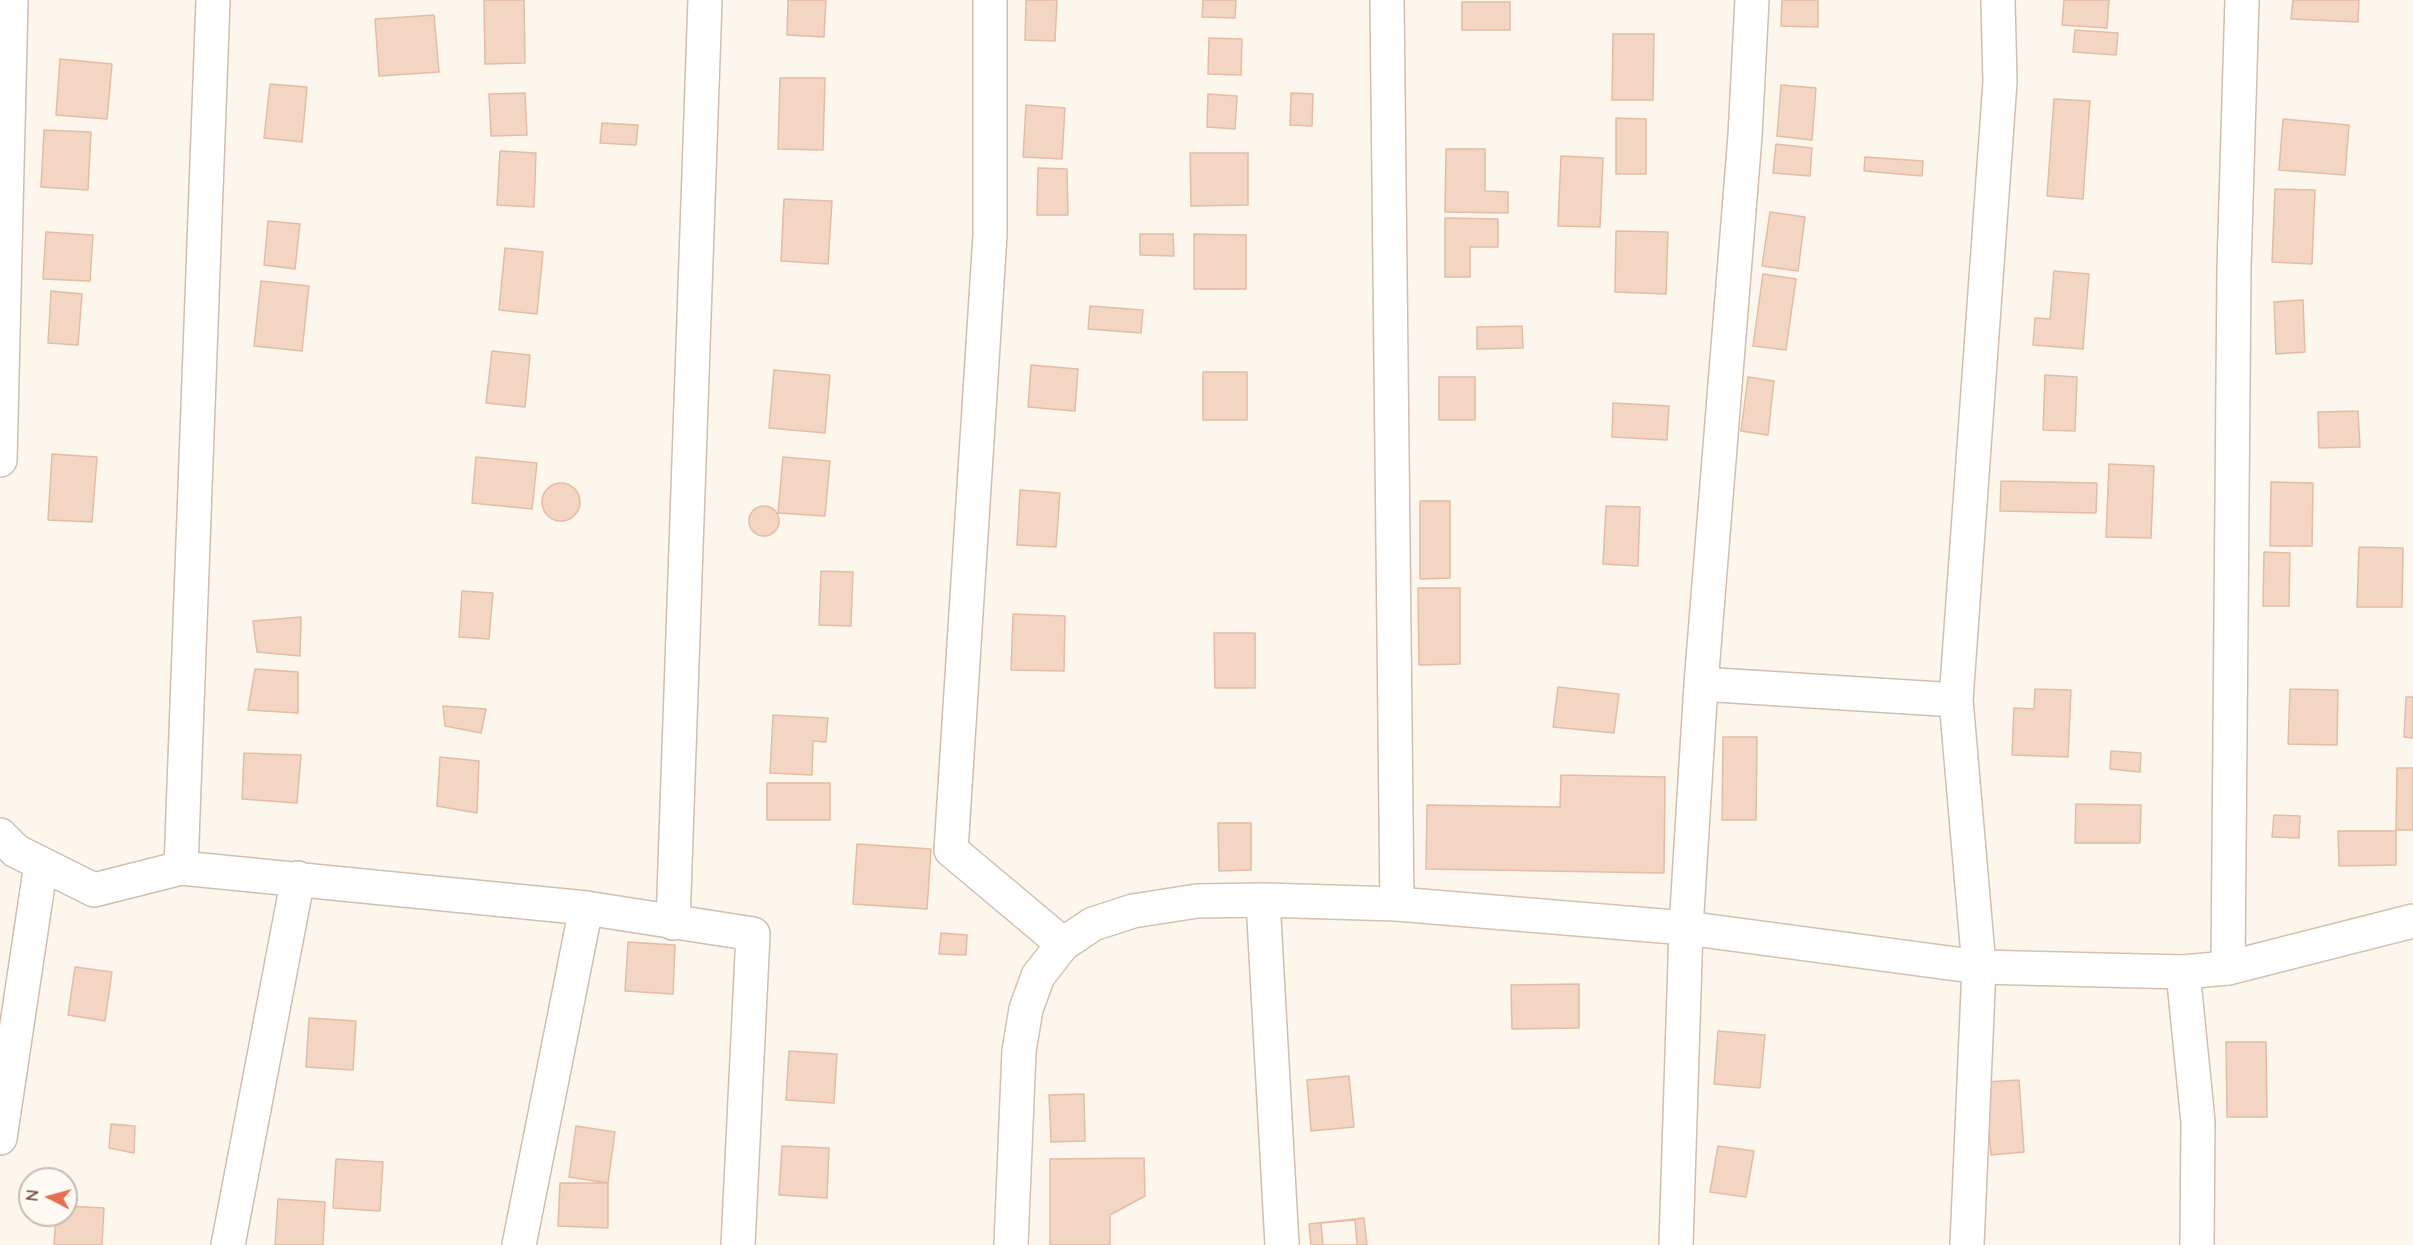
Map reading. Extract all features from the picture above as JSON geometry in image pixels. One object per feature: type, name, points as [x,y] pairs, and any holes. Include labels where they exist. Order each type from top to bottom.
[{"type":"street","points":[[0,460],[11,0]]},
{"type":"street","points":[[181,868],[213,0]]},
{"type":"street","points":[[673,923],[705,0]]},
{"type":"street","points":[[990,0],[990,235],[951,850],[1063,944]]},
{"type":"street","points":[[1387,0],[1397,904]]},
{"type":"street","points":[[1676,1245],[1686,928],[1701,684],[1745,136],[1752,0]]},
{"type":"street","points":[[1967,1245],[1979,967],[1956,700],[2001,82],[1998,0]]},
{"type":"street","points":[[2228,968],[2234,267],[2242,0]]},
{"type":"street","points":[[1701,684],[1956,700]]},
{"type":"street","points":[[0,835],[16,852],[94,890],[181,868],[586,908],[753,934],[738,1245]]},
{"type":"street","points":[[0,1138],[41,864]]},
{"type":"street","points":[[228,1245],[298,878]]},
{"type":"street","points":[[1263,900],[1282,1245]]},
{"type":"street","points":[[1011,1245],[1018,1061],[1026,1009],[1038,976],[1063,944],[1093,924],[1133,910],[1197,902],[1263,900],[1397,904],[1686,928],[1979,967],[2183,972],[2228,968],[2413,921]]},
{"type":"street","points":[[519,1245],[586,908]]},
{"type":"street","points":[[2183,972],[2198,1122],[2197,1245]]},
{"type":"building","points":[[484,0],[524,0],[525,63],[485,64]]},
{"type":"building","points":[[788,0],[826,0],[824,37],[787,35]]},
{"type":"building","points":[[1026,0],[1057,0],[1055,41],[1025,40]]},
{"type":"building","points":[[1203,0],[1236,0],[1235,18],[1202,17]]},
{"type":"building","points":[[1782,0],[1818,0],[1818,27],[1781,26]]},
{"type":"building","points":[[2064,0],[2109,0],[2107,28],[2062,25]]},
{"type":"building","points":[[2293,0],[2359,0],[2358,22],[2291,19]]},
{"type":"building","points":[[1462,2],[1510,2],[1510,30],[1462,30]]},
{"type":"building","points":[[434,15],[439,72],[379,76],[375,19]]},
{"type":"building","points":[[2075,30],[2118,33],[2116,55],[2073,52]]},
{"type":"building","points":[[1613,34],[1654,34],[1653,100],[1612,100]]},
{"type":"building","points":[[1209,38],[1242,39],[1241,75],[1208,74]]},
{"type":"building","points":[[60,59],[112,64],[107,119],[56,115]]},
{"type":"building","points":[[780,78],[825,78],[823,150],[778,149]]},
{"type":"building","points":[[270,84],[307,87],[302,142],[264,138]]},
{"type":"building","points":[[1781,85],[1816,88],[1812,140],[1777,136]]},
{"type":"building","points":[[525,93],[527,135],[491,136],[489,94]]},
{"type":"building","points":[[1291,93],[1313,94],[1312,126],[1290,125]]},
{"type":"building","points":[[1208,94],[1237,96],[1235,129],[1207,127]]},
{"type":"building","points":[[2054,99],[2090,101],[2083,199],[2047,196]]},
{"type":"building","points":[[1026,105],[1065,108],[1062,159],[1023,157]]},
{"type":"building","points":[[1616,118],[1646,119],[1646,174],[1616,174]]},
{"type":"building","points":[[2283,119],[2349,125],[2345,175],[2279,170]]},
{"type":"building","points":[[602,123],[638,125],[636,145],[600,143]]},
{"type":"building","points":[[44,130],[91,132],[88,190],[41,187]]},
{"type":"building","points":[[1776,144],[1812,148],[1810,176],[1773,173]]},
{"type":"building","points":[[1446,149],[1485,149],[1485,191],[1508,192],[1508,213],[1445,212]]},
{"type":"building","points":[[500,151],[536,153],[534,207],[497,205]]},
{"type":"building","points":[[1190,153],[1248,153],[1248,205],[1191,206]]},
{"type":"building","points":[[1561,156],[1603,158],[1600,227],[1558,226]]},
{"type":"building","points":[[1865,157],[1923,161],[1922,176],[1864,171]]},
{"type":"building","points":[[1038,168],[1067,169],[1068,215],[1037,215]]},
{"type":"building","points":[[2275,189],[2315,190],[2312,264],[2272,262]]},
{"type":"building","points":[[784,199],[832,201],[828,264],[781,261]]},
{"type":"building","points":[[1770,212],[1805,217],[1798,271],[1762,266]]},
{"type":"building","points":[[1445,218],[1498,219],[1498,247],[1470,247],[1470,277],[1445,277]]},
{"type":"building","points":[[268,221],[300,224],[295,269],[264,265]]},
{"type":"building","points":[[1616,231],[1668,232],[1666,294],[1615,292]]},
{"type":"building","points":[[46,232],[93,235],[90,281],[43,279]]},
{"type":"building","points":[[1140,234],[1173,234],[1174,256],[1140,255]]},
{"type":"building","points":[[1194,234],[1246,235],[1246,289],[1194,289]]},
{"type":"building","points":[[505,248],[543,252],[537,314],[499,310]]},
{"type":"building","points":[[2054,271],[2089,274],[2083,349],[2033,345],[2035,318],[2050,319]]},
{"type":"building","points":[[1763,274],[1796,279],[1786,350],[1753,346]]},
{"type":"building","points":[[261,281],[309,286],[302,351],[254,346]]},
{"type":"building","points":[[51,291],[82,294],[78,345],[48,343]]},
{"type":"building","points":[[2303,300],[2305,352],[2276,354],[2274,302]]},
{"type":"building","points":[[1090,306],[1143,310],[1141,333],[1088,329]]},
{"type":"building","points":[[1522,326],[1523,348],[1477,349],[1477,327]]},
{"type":"building","points":[[492,351],[530,355],[525,407],[486,403]]},
{"type":"building","points":[[1031,365],[1078,369],[1075,411],[1028,407]]},
{"type":"building","points":[[774,370],[830,375],[825,433],[769,428]]},
{"type":"building","points":[[1203,372],[1247,372],[1247,420],[1203,420]]},
{"type":"building","points":[[2045,375],[2077,377],[2075,431],[2043,430]]},
{"type":"building","points":[[1439,377],[1475,377],[1475,420],[1439,420]]},
{"type":"building","points":[[1748,377],[1774,381],[1768,435],[1741,431]]},
{"type":"building","points":[[1613,403],[1669,406],[1667,440],[1612,437]]},
{"type":"building","points":[[2358,411],[2360,447],[2319,448],[2318,412]]},
{"type":"building","points":[[52,454],[97,457],[92,522],[48,520]]},
{"type":"building","points":[[476,457],[537,463],[532,509],[472,503]]},
{"type":"building","points":[[783,457],[830,461],[825,516],[778,513]]},
{"type":"building","points":[[2109,464],[2154,466],[2151,538],[2106,537]]},
{"type":"building","points":[[2001,481],[2097,483],[2096,513],[2000,511]]},
{"type":"building","points":[[2271,482],[2313,483],[2312,546],[2270,546]]},
{"type":"building","points":[[561,483],[575,488],[580,502],[575,516],[561,521],[547,516],[542,502],[547,488]]},
{"type":"building","points":[[1020,490],[1060,493],[1056,547],[1017,545]]},
{"type":"building","points":[[1420,501],[1450,501],[1450,578],[1420,579]]},
{"type":"building","points":[[764,506],[774,511],[779,521],[774,531],[764,536],[754,531],[749,521],[754,511]]},
{"type":"building","points":[[1606,506],[1640,507],[1638,566],[1603,564]]},
{"type":"building","points":[[2359,547],[2403,548],[2402,607],[2357,607]]},
{"type":"building","points":[[2264,552],[2290,553],[2289,606],[2263,606]]},
{"type":"building","points":[[821,571],[853,572],[851,626],[819,625]]},
{"type":"building","points":[[1418,588],[1460,588],[1460,664],[1419,665]]},
{"type":"building","points":[[462,591],[493,593],[489,639],[459,637]]},
{"type":"building","points":[[1013,614],[1065,616],[1064,671],[1011,670]]},
{"type":"building","points":[[301,617],[300,656],[257,652],[253,621]]},
{"type":"building","points":[[1214,633],[1255,633],[1255,688],[1215,688]]},
{"type":"building","points":[[255,669],[298,672],[298,713],[248,710]]},
{"type":"building","points":[[1558,687],[1619,694],[1614,733],[1553,727]]},
{"type":"building","points":[[2035,689],[2071,690],[2068,757],[2012,755],[2014,708],[2034,709]]},
{"type":"building","points":[[2290,689],[2338,690],[2337,745],[2288,744]]},
{"type":"building","points":[[2406,697],[2413,697],[2413,738],[2404,737]]},
{"type":"building","points":[[443,706],[486,709],[481,733],[445,726]]},
{"type":"building","points":[[773,715],[828,718],[826,742],[813,741],[812,775],[770,773]]},
{"type":"building","points":[[1723,737],[1757,737],[1756,820],[1722,820]]},
{"type":"building","points":[[2111,751],[2141,753],[2140,772],[2110,769]]},
{"type":"building","points":[[244,753],[301,755],[297,803],[242,799]]},
{"type":"building","points":[[440,757],[479,761],[477,813],[437,806]]},
{"type":"building","points":[[2397,768],[2413,768],[2413,830],[2396,830]]},
{"type":"building","points":[[1561,775],[1665,777],[1664,873],[1426,869],[1427,805],[1560,807]]},
{"type":"building","points":[[767,783],[830,783],[830,820],[767,820]]},
{"type":"building","points":[[2076,804],[2141,805],[2140,843],[2075,843]]},
{"type":"building","points":[[2274,815],[2300,816],[2299,838],[2272,837]]},
{"type":"building","points":[[1218,823],[1251,823],[1251,870],[1219,871]]},
{"type":"building","points":[[2338,831],[2396,831],[2396,865],[2339,866]]},
{"type":"building","points":[[857,844],[931,849],[927,909],[853,904]]},
{"type":"building","points":[[941,933],[967,935],[966,955],[939,954]]},
{"type":"building","points":[[628,942],[675,945],[673,994],[625,991]]},
{"type":"building","points":[[75,967],[112,972],[105,1021],[68,1015]]},
{"type":"building","points":[[1579,984],[1579,1028],[1512,1029],[1511,985]]},
{"type":"building","points":[[309,1018],[356,1021],[353,1070],[306,1067]]},
{"type":"building","points":[[1718,1031],[1765,1035],[1760,1088],[1714,1084]]},
{"type":"building","points":[[2226,1042],[2266,1042],[2267,1117],[2227,1117]]},
{"type":"building","points":[[789,1051],[837,1054],[834,1103],[786,1100]]},
{"type":"building","points":[[1349,1076],[1354,1127],[1311,1131],[1307,1080]]},
{"type":"building","points":[[2019,1080],[2024,1152],[1991,1155],[1985,1082]]},
{"type":"building","points":[[1084,1094],[1085,1141],[1051,1142],[1049,1095]]},
{"type":"building","points":[[111,1124],[135,1126],[134,1153],[109,1148]]},
{"type":"building","points":[[576,1126],[615,1132],[608,1183],[569,1177]]},
{"type":"building","points":[[782,1146],[829,1148],[827,1198],[779,1195]]},
{"type":"building","points":[[1718,1146],[1754,1151],[1746,1197],[1710,1192]]},
{"type":"building","points":[[1144,1158],[1145,1196],[1110,1215],[1110,1245],[1050,1245],[1050,1159]]},
{"type":"building","points":[[336,1159],[383,1162],[380,1211],[333,1208]]},
{"type":"building","points":[[560,1183],[608,1183],[608,1228],[558,1226]]},
{"type":"building","points":[[278,1199],[325,1202],[323,1245],[275,1245]]},
{"type":"building","points":[[78,1207],[104,1208],[102,1245],[54,1245],[55,1227],[78,1227]]},
{"type":"building","points":[[1364,1218],[1367,1245],[1311,1245],[1309,1224]]},
{"type":"building","points":[[1355,1220],[1357,1245],[1323,1245],[1321,1223]]}]
